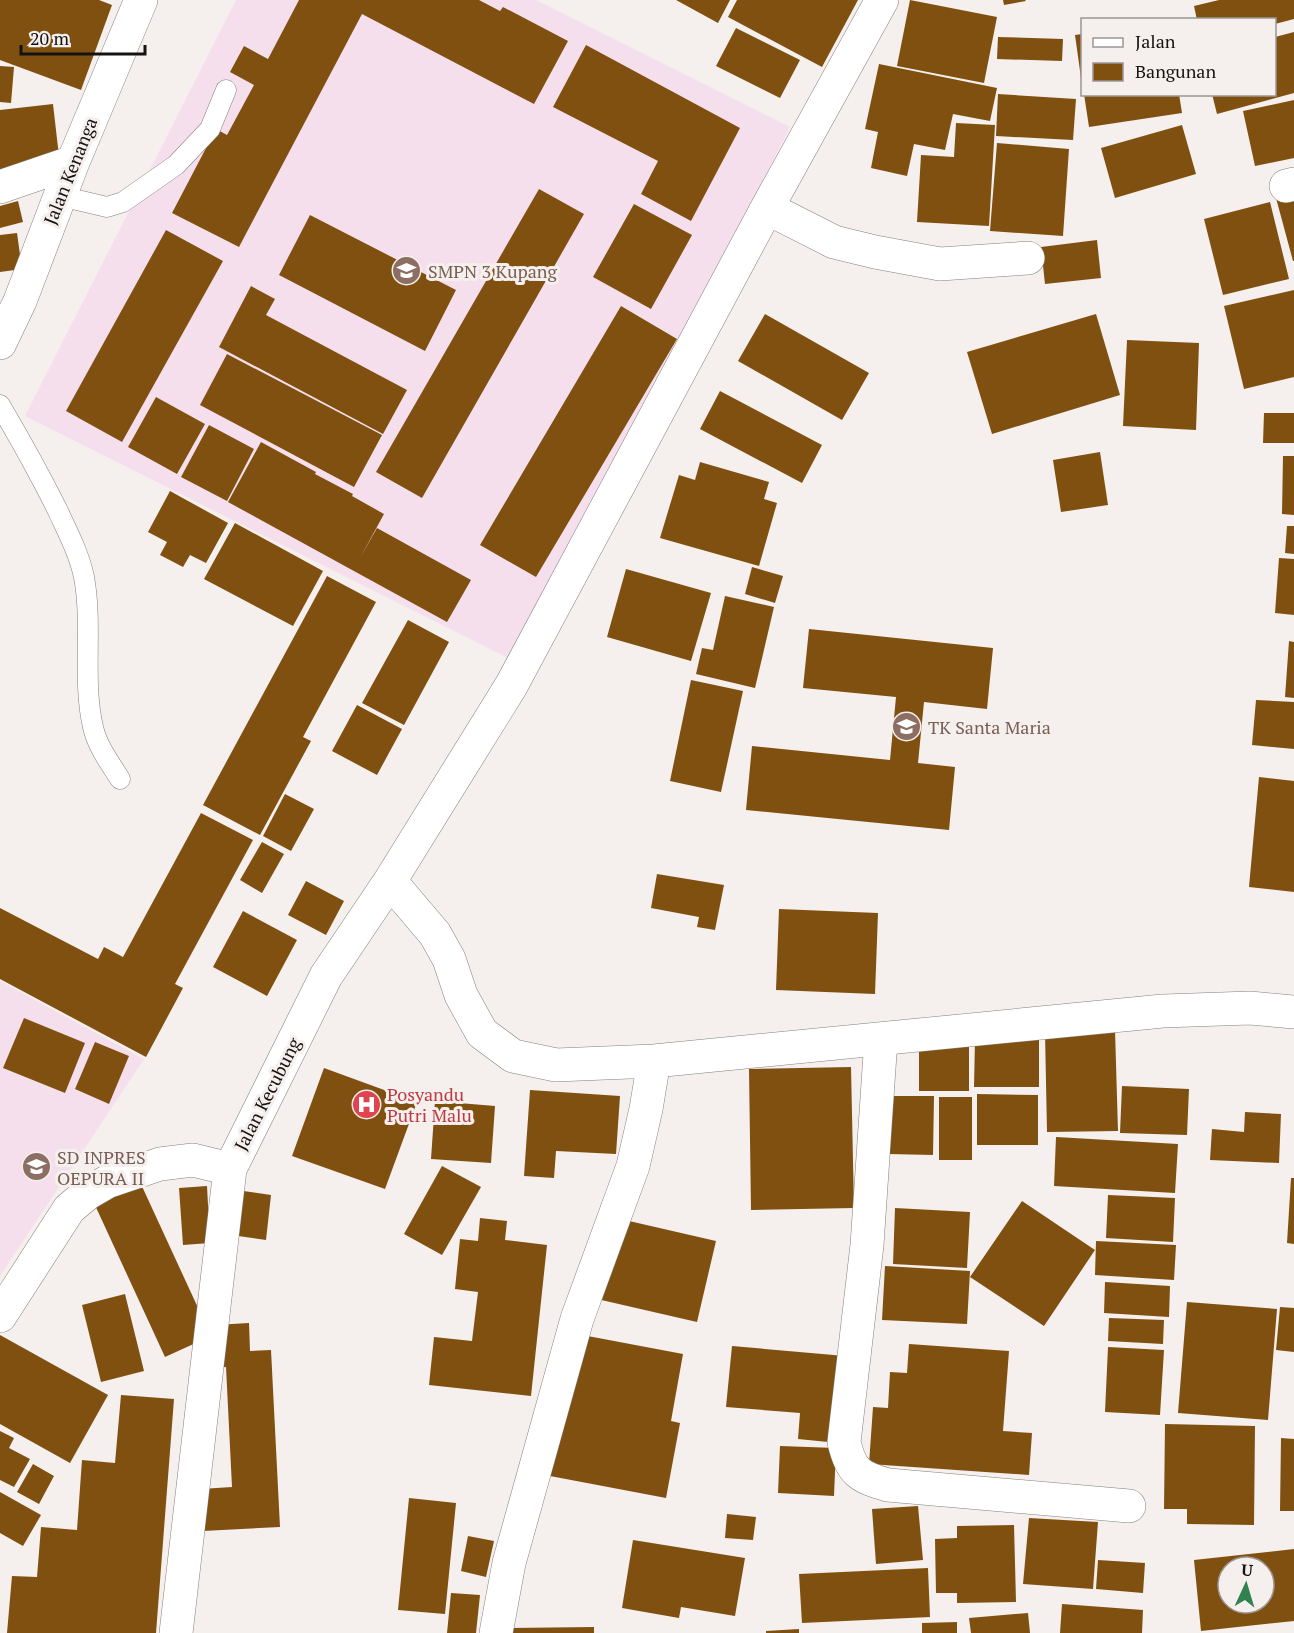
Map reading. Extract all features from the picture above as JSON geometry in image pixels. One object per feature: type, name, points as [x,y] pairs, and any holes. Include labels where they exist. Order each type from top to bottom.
[{"type":"street","name":"Jalan Kenanga","points":[[0,343],[20,301],[73,162],[141,0]]},
{"type":"street","name":"Jalan Kecubung","points":[[0,1316],[69,1209],[88,1193],[107,1182],[160,1164],[194,1160],[230,1169],[326,976],[390,880],[511,686],[767,208],[882,0]]},
{"type":"street","points":[[0,187],[73,162]]},
{"type":"street","points":[[767,208],[834,242],[886,254],[940,264],[1028,258]]},
{"type":"street","points":[[390,880],[435,934],[448,959],[461,995],[482,1033],[513,1056],[556,1065],[654,1061],[1162,1011],[1250,1008],[1294,1012]]},
{"type":"street","points":[[880,1039],[867,1245],[844,1442],[848,1461],[865,1478],[888,1485],[1129,1506]]},
{"type":"street","points":[[496,1633],[509,1563],[577,1319],[633,1166],[654,1061]]},
{"type":"street","points":[[177,1633],[230,1169]]},
{"type":"lane","points":[[60,196],[107,207],[123,202],[176,165],[210,129],[226,90]]},
{"type":"lane","points":[[0,405],[34,463],[72,541],[84,575],[89,615],[89,696],[93,728],[103,753],[120,779]]},
{"type":"shaded area","name":"SMPN 3 Kupang","points":[[236,0],[536,0],[790,127],[518,663],[25,416]]},
{"type":"shaded area","name":"SD INPRES OEPURA II","points":[[0,981],[144,1059],[0,1276]]},
{"type":"building","points":[[0,0],[99,0],[112,5],[81,90],[0,60]]},
{"type":"building","points":[[299,0],[479,0],[500,11],[503,7],[568,41],[534,104],[362,14],[239,247],[172,213],[216,129],[227,135],[254,85],[230,72],[244,46],[268,59]]},
{"type":"building","points":[[676,0],[730,0],[718,23]]},
{"type":"building","points":[[737,0],[858,0],[822,67],[728,17]]},
{"type":"building","points":[[910,0],[997,17],[984,83],[897,66]]},
{"type":"building","points":[[1003,0],[1025,0],[1026,1],[1004,5]]},
{"type":"building","points":[[1219,0],[1294,0],[1294,19],[1276,24],[1276,18],[1197,18],[1194,6]]},
{"type":"building","points":[[736,28],[800,60],[780,98],[716,66]]},
{"type":"building","points":[[1294,32],[1294,93],[1217,114],[1212,96],[1276,96],[1276,37]]},
{"type":"building","points":[[1081,34],[1081,78],[1075,35]]},
{"type":"building","points":[[998,37],[1063,39],[1062,61],[997,59]]},
{"type":"building","points":[[586,45],[740,128],[691,221],[641,194],[658,161],[553,107]]},
{"type":"building","points":[[879,64],[997,88],[990,121],[953,114],[945,150],[914,144],[907,176],[871,168],[878,132],[865,129]]},
{"type":"building","points":[[0,66],[14,67],[11,103],[0,102]]},
{"type":"building","points":[[998,94],[1076,99],[1073,140],[996,136]]},
{"type":"building","points":[[1084,96],[1179,96],[1182,113],[1089,127]]},
{"type":"building","points":[[1294,100],[1294,158],[1255,166],[1243,111]]},
{"type":"building","points":[[53,104],[60,165],[0,172],[0,110]]},
{"type":"building","points":[[956,123],[995,125],[989,226],[917,222],[921,155],[954,157]]},
{"type":"building","points":[[1182,125],[1196,174],[1115,198],[1101,148]]},
{"type":"building","points":[[997,143],[1069,149],[1063,236],[990,231]]},
{"type":"building","points":[[539,189],[584,214],[422,498],[376,472]]},
{"type":"building","points":[[1294,193],[1294,261],[1293,261],[1276,198]]},
{"type":"building","points":[[18,201],[23,222],[0,228],[0,206]]},
{"type":"building","points":[[1270,202],[1289,279],[1223,295],[1204,219]]},
{"type":"building","points":[[634,204],[692,235],[651,309],[593,277]]},
{"type":"building","points":[[310,215],[456,290],[425,351],[279,275]]},
{"type":"building","points":[[166,230],[223,261],[122,442],[66,411]]},
{"type":"building","points":[[17,233],[22,269],[0,272],[0,235]]},
{"type":"building","points":[[1097,240],[1101,278],[1045,284],[1041,247]]},
{"type":"building","points":[[251,286],[275,299],[266,315],[407,390],[383,434],[219,347]]},
{"type":"building","points":[[1294,290],[1294,377],[1244,389],[1224,306]]},
{"type":"building","points":[[621,306],[677,339],[536,577],[480,545]]},
{"type":"building","points":[[765,314],[869,373],[842,420],[738,361]]},
{"type":"building","points":[[1096,314],[1120,395],[992,434],[967,352]]},
{"type":"building","points":[[1127,340],[1199,343],[1196,430],[1123,426]]},
{"type":"building","points":[[227,354],[382,435],[354,487],[200,405]]},
{"type":"building","points":[[720,391],[822,445],[802,483],[700,429]]},
{"type":"building","points":[[156,397],[205,424],[177,474],[128,447]]},
{"type":"building","points":[[1264,413],[1294,413],[1294,443],[1263,443]]},
{"type":"building","points":[[209,425],[254,449],[227,501],[181,477]]},
{"type":"building","points":[[261,442],[316,472],[315,474],[384,514],[360,558],[377,528],[471,580],[447,622],[228,502]]},
{"type":"building","points":[[1100,452],[1108,505],[1061,512],[1053,460]]},
{"type":"building","points":[[1283,456],[1294,456],[1294,515],[1282,514]]},
{"type":"building","points":[[700,462],[769,482],[764,499],[777,503],[759,566],[660,538],[679,475],[695,480]]},
{"type":"building","points":[[170,491],[228,523],[206,563],[190,555],[183,567],[160,555],[167,542],[148,532]]},
{"type":"building","points":[[235,523],[323,571],[293,626],[204,579]]},
{"type":"building","points":[[1287,526],[1294,526],[1294,554],[1285,553]]},
{"type":"building","points":[[1279,558],[1294,559],[1294,615],[1275,613]]},
{"type":"building","points":[[752,567],[783,576],[775,603],[745,594]]},
{"type":"building","points":[[626,569],[711,593],[691,661],[607,637]]},
{"type":"building","points":[[327,576],[376,602],[303,737],[311,741],[260,835],[203,805]]},
{"type":"building","points":[[725,596],[774,607],[755,688],[696,674],[702,648],[713,650]]},
{"type":"building","points":[[408,620],[449,642],[404,725],[362,703]]},
{"type":"building","name":"TK Santa Maria","points":[[809,629],[993,648],[987,709],[924,702],[918,763],[955,767],[949,830],[746,810],[752,746],[890,760],[896,697],[803,688]]},
{"type":"building","points":[[1289,641],[1294,642],[1294,698],[1285,697]]},
{"type":"building","points":[[691,680],[743,691],[721,792],[670,781]]},
{"type":"building","points":[[1256,700],[1294,702],[1294,749],[1252,745]]},
{"type":"building","points":[[357,705],[402,729],[377,775],[332,751]]},
{"type":"building","points":[[1259,777],[1294,781],[1294,892],[1249,887]]},
{"type":"building","points":[[285,794],[314,809],[291,851],[263,836]]},
{"type":"building","points":[[201,813],[253,840],[175,984],[183,988],[146,1057],[0,979],[0,908],[98,959],[104,947],[123,957]]},
{"type":"building","points":[[262,842],[284,854],[262,893],[240,880]]},
{"type":"building","points":[[657,874],[724,885],[715,930],[697,927],[699,917],[651,908]]},
{"type":"building","points":[[306,881],[344,901],[326,935],[288,915]]},
{"type":"building","points":[[779,909],[878,913],[875,994],[776,990]]},
{"type":"building","points":[[243,911],[297,940],[267,996],[213,967]]},
{"type":"building","points":[[24,1018],[85,1043],[65,1093],[3,1068]]},
{"type":"building","points":[[1115,1030],[1118,1131],[1047,1132],[1045,1032]]},
{"type":"building","points":[[975,1039],[1039,1039],[1039,1087],[974,1087]]},
{"type":"building","points":[[919,1041],[969,1041],[969,1091],[919,1091]]},
{"type":"building","points":[[95,1042],[129,1056],[109,1104],[75,1089]]},
{"type":"building","points":[[851,1067],[854,1208],[751,1210],[749,1069]]},
{"type":"building","points":[[324,1068],[417,1102],[385,1189],[292,1156]]},
{"type":"building","points":[[1122,1086],[1189,1089],[1187,1135],[1120,1133]]},
{"type":"building","points":[[530,1090],[620,1096],[616,1154],[556,1151],[554,1178],[524,1176]]},
{"type":"building","points":[[977,1094],[1038,1095],[1038,1145],[977,1145]]},
{"type":"building","points":[[888,1096],[934,1096],[933,1155],[888,1154]]},
{"type":"building","points":[[939,1097],[972,1097],[972,1160],[939,1160]]},
{"type":"building","points":[[435,1101],[495,1106],[491,1163],[431,1159]]},
{"type":"building","points":[[1245,1112],[1281,1114],[1279,1163],[1210,1160],[1212,1129],[1244,1132]]},
{"type":"building","points":[[1056,1137],[1178,1144],[1175,1193],[1054,1186]]},
{"type":"building","points":[[442,1166],[481,1187],[442,1255],[404,1234]]},
{"type":"building","points":[[1291,1178],[1294,1178],[1294,1244],[1287,1243]]},
{"type":"building","points":[[140,1182],[211,1336],[165,1357],[94,1203]]},
{"type":"building","points":[[207,1186],[210,1243],[183,1245],[179,1188]]},
{"type":"building","points":[[236,1190],[271,1195],[266,1240],[231,1235]]},
{"type":"building","points":[[1108,1195],[1175,1198],[1173,1242],[1106,1238]]},
{"type":"building","points":[[1022,1201],[1095,1250],[1044,1326],[970,1277]]},
{"type":"building","points":[[895,1208],[970,1212],[967,1268],[893,1264]]},
{"type":"building","points":[[480,1218],[507,1221],[505,1240],[547,1245],[531,1396],[429,1385],[434,1337],[472,1341],[478,1292],[455,1289],[460,1239],[478,1241]]},
{"type":"building","points":[[616,1218],[716,1241],[697,1322],[597,1299]]},
{"type":"building","points":[[1096,1241],[1176,1245],[1174,1280],[1095,1275]]},
{"type":"building","points":[[885,1266],[970,1271],[967,1324],[882,1320]]},
{"type":"building","points":[[1105,1282],[1170,1286],[1169,1317],[1104,1313]]},
{"type":"building","points":[[125,1294],[144,1371],[101,1382],[82,1305]]},
{"type":"building","points":[[1187,1302],[1277,1309],[1268,1420],[1178,1413]]},
{"type":"building","points":[[1280,1307],[1294,1308],[1294,1352],[1276,1350]]},
{"type":"building","points":[[1109,1318],[1164,1320],[1163,1344],[1108,1341]]},
{"type":"building","points":[[249,1323],[250,1351],[271,1350],[280,1527],[203,1531],[201,1489],[232,1487],[226,1367],[217,1368],[215,1325]]},
{"type":"building","points":[[577,1334],[683,1354],[671,1421],[680,1423],[666,1498],[550,1476]]},
{"type":"building","points":[[0,1335],[108,1395],[70,1463],[0,1424]]},
{"type":"building","points":[[909,1344],[1009,1351],[1003,1431],[1032,1433],[1029,1475],[869,1464],[873,1407],[888,1408],[890,1372],[907,1373]]},
{"type":"building","points":[[732,1346],[845,1356],[838,1443],[798,1439],[800,1413],[726,1407]]},
{"type":"building","points":[[1108,1347],[1164,1350],[1160,1415],[1105,1412]]},
{"type":"building","points":[[121,1395],[174,1399],[156,1633],[7,1633],[12,1576],[37,1577],[41,1527],[77,1530],[82,1460],[115,1463]]},
{"type":"building","points":[[1165,1424],[1255,1426],[1254,1525],[1187,1524],[1187,1509],[1164,1509]]},
{"type":"building","points":[[0,1431],[14,1438],[9,1448],[30,1459],[14,1487],[0,1480]]},
{"type":"building","points":[[1281,1438],[1294,1439],[1294,1511],[1280,1511]]},
{"type":"building","points":[[780,1446],[836,1448],[834,1496],[778,1493]]},
{"type":"building","points":[[33,1464],[54,1476],[39,1504],[17,1492]]},
{"type":"building","points":[[0,1492],[41,1515],[23,1546],[0,1533]]},
{"type":"building","points":[[409,1498],[456,1503],[445,1614],[398,1610]]},
{"type":"building","points":[[918,1506],[923,1560],[876,1564],[872,1509]]},
{"type":"building","points":[[727,1514],[756,1517],[753,1540],[725,1538]]},
{"type":"building","points":[[1029,1518],[1098,1522],[1093,1589],[1023,1584]]},
{"type":"building","points":[[1014,1525],[1016,1602],[957,1603],[957,1593],[936,1593],[935,1539],[957,1538],[957,1526]]},
{"type":"building","points":[[468,1536],[494,1541],[486,1577],[461,1571]]},
{"type":"building","points":[[633,1540],[745,1558],[735,1616],[681,1607],[679,1618],[622,1608]]},
{"type":"building","points":[[1294,1549],[1294,1621],[1201,1631],[1194,1560],[1216,1558],[1216,1615],[1276,1615],[1276,1555],[1239,1555]]},
{"type":"building","points":[[1098,1560],[1145,1563],[1143,1593],[1096,1589]]},
{"type":"building","points":[[928,1568],[930,1617],[802,1623],[799,1574]]},
{"type":"building","points":[[451,1593],[480,1595],[476,1633],[447,1633]]},
{"type":"building","points":[[1062,1604],[1143,1610],[1142,1633],[1060,1633]]},
{"type":"building","points":[[1028,1613],[1030,1633],[971,1633],[969,1618]]},
{"type":"building","points":[[957,1622],[957,1633],[922,1633],[922,1623]]},
{"type":"building","points":[[594,1627],[594,1633],[509,1633],[509,1628]]},
{"type":"building","points":[[799,1629],[799,1633],[766,1633],[766,1631]]},
{"type":"place","name":"SMPN 3 Kupang","points":[[407,271]]},
{"type":"place","name":"TK Santa Maria","points":[[907,727]]},
{"type":"place","name":"Posyandu Putri Malu","points":[[366,1104]]},
{"type":"place","name":"SD INPRES OEPURA II","points":[[36,1167]]}]
